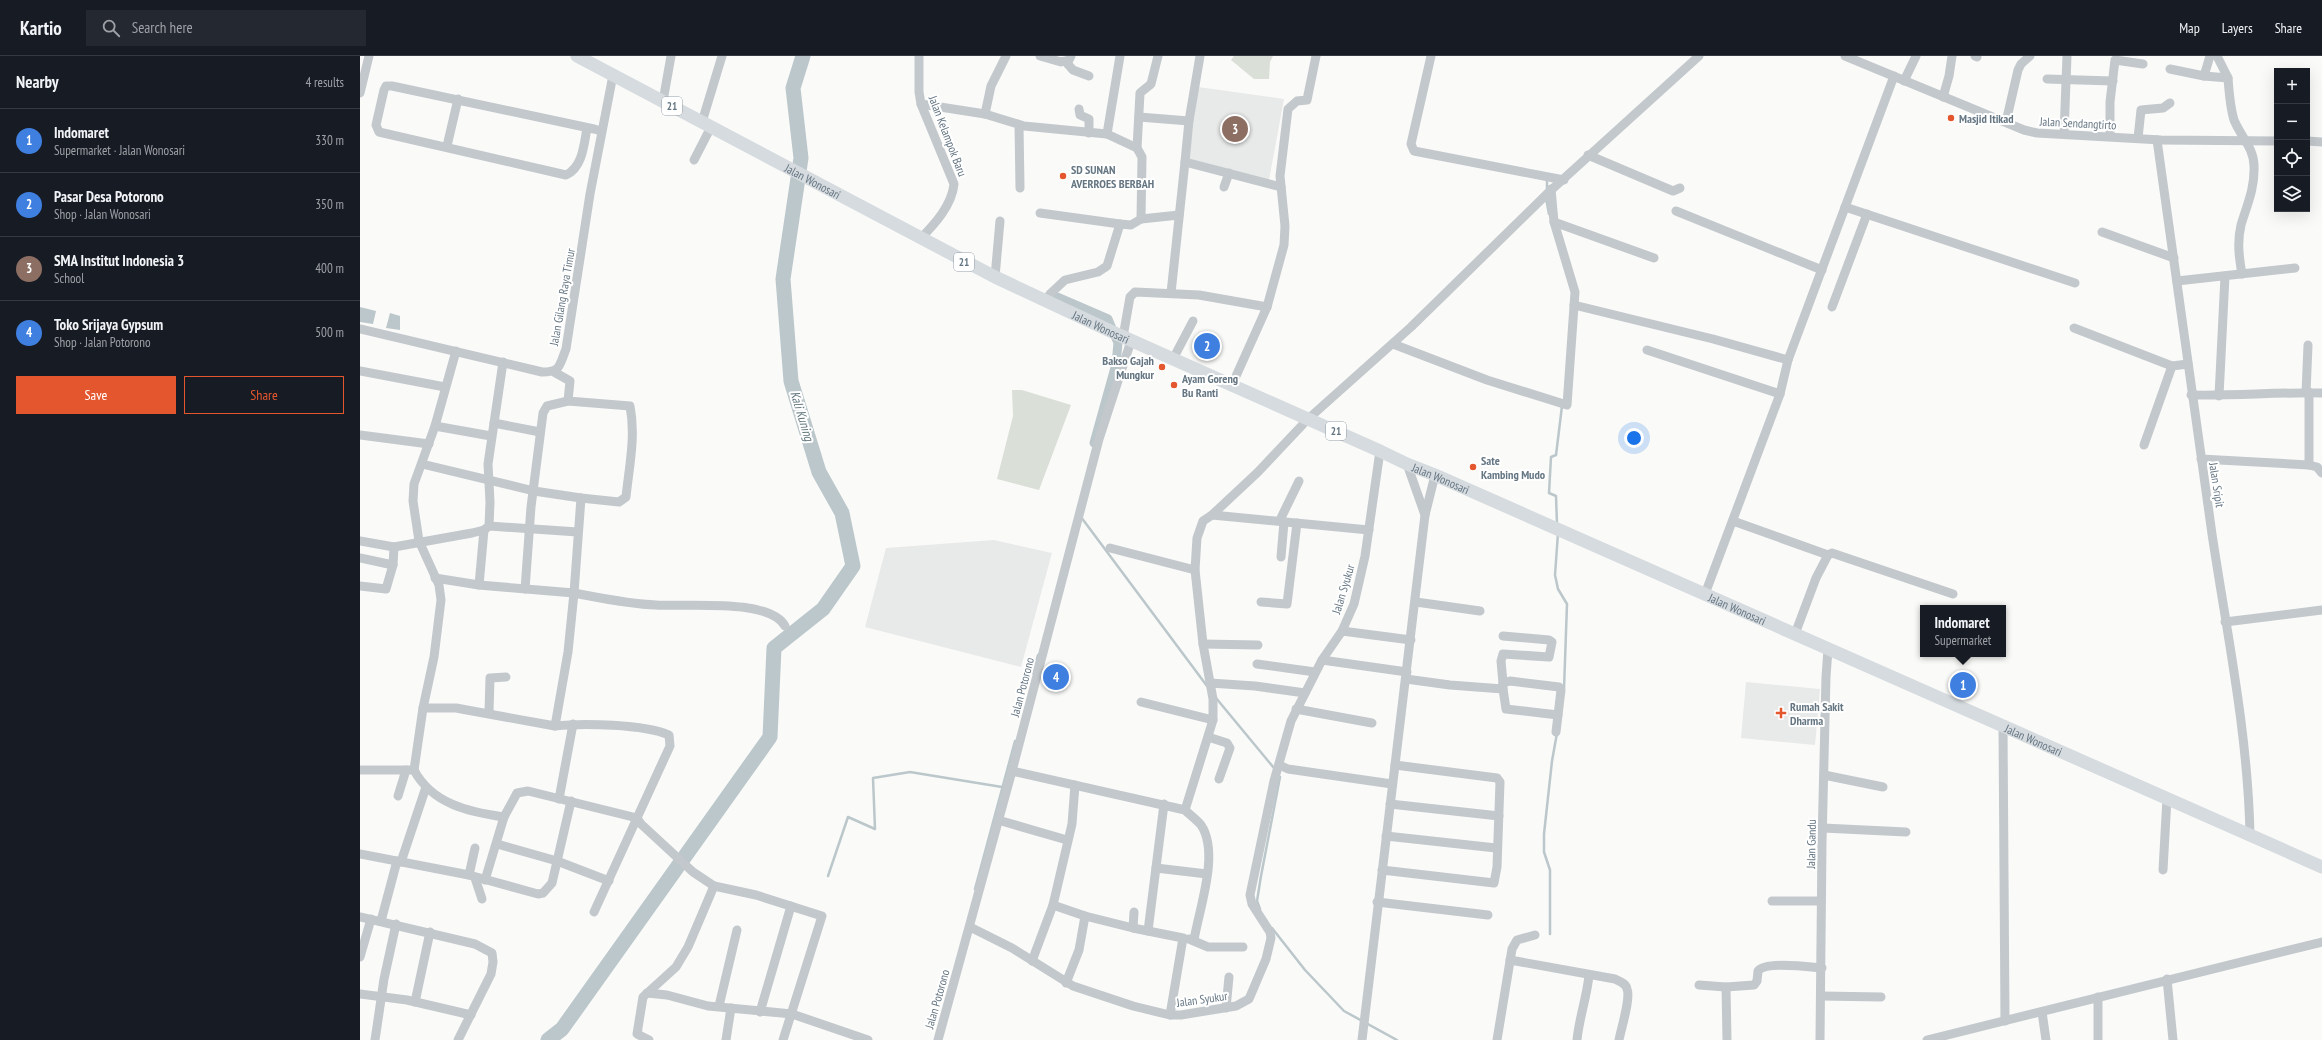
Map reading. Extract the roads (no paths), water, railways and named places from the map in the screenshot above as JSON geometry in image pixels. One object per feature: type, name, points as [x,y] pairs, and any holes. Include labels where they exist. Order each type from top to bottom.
[{"type":"highway","name":"Jalan Wonosari","points":[[577,56],[920,239],[1045,302],[1380,450],[1407,464],[1565,532],[2322,867]]},
{"type":"street","points":[[360,89],[369,56]]},
{"type":"street","points":[[662,101],[672,56]]},
{"type":"street","points":[[694,160],[707,125],[722,56]]},
{"type":"street","name":"Jalan Kelampok Baru","points":[[919,56],[919,92],[921,104],[954,184],[953,192],[940,216],[920,239]]},
{"type":"street","points":[[985,114],[991,86],[1006,56]]},
{"type":"street","points":[[1040,56],[1061,62],[1068,59],[1077,72],[1089,76]]},
{"type":"street","points":[[1107,134],[1120,56]]},
{"type":"street","points":[[1141,219],[1142,157],[1137,148],[1140,93],[1151,84],[1158,56]]},
{"type":"street","points":[[1200,56],[1189,121],[1171,293],[1199,294],[1267,307]]},
{"type":"street","points":[[1232,385],[1267,307],[1284,245],[1280,176],[1288,109],[1297,101],[1307,100],[1316,56]]},
{"type":"street","points":[[1431,56],[1411,144],[1414,151],[1564,180]]},
{"type":"street","points":[[1186,810],[1213,720],[1213,699],[1203,644],[1195,570],[1199,526],[1258,472],[1308,419],[1393,344],[1551,189],[1564,180],[1588,155],[1699,56]]},
{"type":"street","name":"Jalan Sendangtirto","points":[[1845,56],[1942,97],[2037,133],[2110,136],[2157,140],[2274,141]]},
{"type":"street","points":[[1904,81],[1916,56]]},
{"type":"street","points":[[1942,97],[1949,76],[1952,56]]},
{"type":"street","points":[[2006,122],[2018,70],[2030,56]]},
{"type":"street","points":[[2064,134],[2067,56]]},
{"type":"street","points":[[2204,76],[2210,56]]},
{"type":"street","points":[[2217,56],[2228,78],[2234,118],[2244,140],[2252,149],[2254,166],[2251,196],[2241,226],[2239,241],[2242,274]]},
{"type":"street","points":[[2110,136],[2112,82],[2115,58],[2143,64]]},
{"type":"street","points":[[2170,68],[2204,76],[2228,78]]},
{"type":"street","name":"Jalan Gilang Raya Timur","points":[[554,372],[558,369],[566,349],[612,75]]},
{"type":"street","points":[[1704,594],[1780,394],[1788,360],[1894,76]]},
{"type":"street","points":[[2047,79],[2112,82]]},
{"type":"street","points":[[588,128],[579,164],[574,171],[566,174],[447,146],[379,132],[376,125],[384,90],[386,86],[392,86],[458,99],[602,131]]},
{"type":"street","points":[[447,146],[458,99]]},
{"type":"street","points":[[2138,138],[2141,110],[2164,108],[2170,103]]},
{"type":"street","points":[[921,104],[985,114],[1019,124],[1107,134],[1137,148]]},
{"type":"street","points":[[1079,108],[1080,115],[1090,118],[1089,133]]},
{"type":"street","points":[[1139,117],[1189,121]]},
{"type":"street","points":[[1019,124],[1020,188]]},
{"type":"street","name":"Jalan Sripit","points":[[2157,140],[2201,459],[2243,731],[2249,795],[2250,835]]},
{"type":"street","points":[[2310,141],[2322,142]]},
{"type":"street","points":[[1588,155],[1673,191],[1680,188]]},
{"type":"street","points":[[1185,162],[1281,187]]},
{"type":"street","points":[[1224,187],[1229,173]]},
{"type":"street","points":[[1393,344],[1487,380],[1567,405],[1575,292],[1554,222],[1551,189]]},
{"type":"street","points":[[1845,207],[2075,283]]},
{"type":"street","points":[[1676,211],[1822,270]]},
{"type":"street","points":[[1040,213],[1131,225],[1141,219],[1179,215]]},
{"type":"street","points":[[1832,307],[1867,214]]},
{"type":"street","points":[[995,277],[1000,221]]},
{"type":"street","points":[[1554,222],[1654,258]]},
{"type":"street","points":[[1045,302],[1053,291],[1065,280],[1098,272],[1108,266],[1120,224]]},
{"type":"street","points":[[2102,232],[2174,258]]},
{"type":"street","points":[[2177,281],[2295,268]]},
{"type":"street","points":[[2219,396],[2225,276]]},
{"type":"street","name":"Jalan Potorono","points":[[938,1040],[1012,771],[1099,439],[1120,336],[1132,293],[1171,293]]},
{"type":"street","points":[[1574,304],[1713,339],[1788,360]]},
{"type":"street","points":[[1173,359],[1193,321]]},
{"type":"street","points":[[2074,328],[2172,366],[2188,364]]},
{"type":"street","points":[[360,329],[542,372],[554,372],[570,380],[568,401]]},
{"type":"street","points":[[2308,345],[2308,465]]},
{"type":"street","points":[[1647,350],[1780,394]]},
{"type":"street","points":[[398,796],[410,770],[434,657],[442,600],[435,578],[419,541],[413,501],[414,484],[435,426],[456,351]]},
{"type":"street","points":[[479,585],[490,502],[488,481],[492,436],[503,362]]},
{"type":"street","points":[[2144,445],[2172,366]]},
{"type":"street","points":[[360,372],[445,387]]},
{"type":"street","points":[[2192,395],[2219,396],[2322,393]]},
{"type":"street","points":[[422,464],[534,491],[620,502],[626,498],[633,439],[633,423],[630,406],[568,401],[551,404],[544,409],[540,432],[534,491],[529,529],[525,589]]},
{"type":"street","points":[[494,423],[540,432]]},
{"type":"street","points":[[435,426],[492,436]]},
{"type":"street","points":[[360,435],[429,444]]},
{"type":"street","name":"Jalan Syukur","points":[[970,927],[1012,948],[1066,983],[1109,1000],[1170,1015],[1236,1006],[1249,998],[1270,944],[1270,932],[1256,913],[1250,895],[1274,781],[1291,721],[1296,709],[1322,660],[1342,631],[1354,604],[1360,584],[1380,450]]},
{"type":"street","points":[[2201,459],[2308,465],[2317,467],[2322,473]]},
{"type":"street","points":[[1407,464],[1425,515]]},
{"type":"street","points":[[1362,1040],[1377,902],[1407,675],[1425,515],[1435,475]]},
{"type":"street","points":[[1281,557],[1282,521],[1299,481]]},
{"type":"street","points":[[555,726],[568,652],[581,498]]},
{"type":"street","points":[[1212,515],[1369,530]]},
{"type":"street","points":[[1733,521],[1828,555],[1832,553],[1953,594]]},
{"type":"street","points":[[1261,602],[1287,604],[1297,523]]},
{"type":"street","points":[[360,541],[404,546],[419,541],[487,528],[578,532]]},
{"type":"street","points":[[360,586],[386,589],[393,565],[394,546]]},
{"type":"street","points":[[1110,548],[1195,570]]},
{"type":"street","points":[[1795,634],[1816,578],[1828,555]]},
{"type":"street","points":[[360,558],[393,565]]},
{"type":"street","points":[[435,578],[479,585],[574,593],[621,602],[656,605],[732,606],[771,613],[781,619],[785,626]]},
{"type":"street","points":[[1416,602],[1480,611]]},
{"type":"street","points":[[2225,622],[2322,610]]},
{"type":"street","points":[[1342,631],[1411,640]]},
{"type":"street","points":[[1503,636],[1549,640],[1552,642],[1549,657],[1503,654],[1501,661],[1506,709],[1558,715]]},
{"type":"street","points":[[1203,644],[1258,645]]},
{"type":"street","name":"Jalan Gandu","points":[[1820,1040],[1822,996],[1821,901],[1826,677],[1828,649]]},
{"type":"street","points":[[1322,660],[1407,675],[1450,685],[1503,686],[1510,681],[1561,688],[1556,732]]},
{"type":"street","points":[[1257,664],[1315,672]]},
{"type":"street","points":[[489,712],[490,678],[506,677]]},
{"type":"street","points":[[1210,685],[1255,686],[1305,694]]},
{"type":"street","points":[[1141,702],[1213,720]]},
{"type":"street","points":[[423,708],[456,708],[489,712],[511,719],[555,726],[573,724],[653,730],[669,735],[670,746],[594,912]]},
{"type":"street","points":[[1296,709],[1372,722]]},
{"type":"street","points":[[559,799],[573,724]]},
{"type":"street","points":[[2003,726],[2005,1021]]},
{"type":"street","points":[[1208,737],[1227,743],[1230,748],[1219,778]]},
{"type":"street","points":[[1382,870],[1494,883],[1497,867],[1496,848],[1500,782],[1497,778],[1395,765]]},
{"type":"street","points":[[1279,766],[1288,769],[1392,784]]},
{"type":"street","points":[[360,770],[410,770],[426,787],[447,803],[462,809],[504,817]]},
{"type":"street","points":[[1012,771],[1186,810],[1201,825],[1205,836],[1207,874],[1194,940]]},
{"type":"street","points":[[1824,775],[1883,787]]},
{"type":"street","points":[[1032,961],[1053,905],[1067,840],[1072,824],[1075,786]]},
{"type":"street","points":[[380,921],[399,861],[426,787]]},
{"type":"street","points":[[485,880],[504,817],[517,792],[522,791],[571,801],[637,818],[677,858],[714,886],[756,895],[822,916],[783,1040]]},
{"type":"street","points":[[2163,870],[2167,798]]},
{"type":"street","points":[[360,854],[472,876],[538,894],[543,893],[552,883],[571,801]]},
{"type":"street","points":[[1148,931],[1164,804]]},
{"type":"street","points":[[1390,804],[1499,816]]},
{"type":"street","points":[[998,820],[1067,840]]},
{"type":"street","points":[[1823,828],[1906,832]]},
{"type":"street","points":[[1386,836],[1496,848]]},
{"type":"street","points":[[497,844],[557,861],[608,881]]},
{"type":"street","points":[[475,848],[472,876],[482,899]]},
{"type":"street","points":[[1156,868],[1207,874]]},
{"type":"street","points":[[649,1040],[637,1034],[641,1003],[647,993],[676,967],[688,947],[714,886]]},
{"type":"street","points":[[1772,901],[1821,901]]},
{"type":"street","points":[[1377,902],[1488,915]]},
{"type":"street","points":[[1053,905],[1086,916],[1133,928],[1194,940],[1201,945],[1208,947],[1243,947]]},
{"type":"street","points":[[760,1012],[791,906]]},
{"type":"street","points":[[1133,928],[1134,912]]},
{"type":"street","points":[[1066,983],[1079,950],[1086,916]]},
{"type":"street","points":[[360,917],[396,924],[475,944],[492,953],[493,962],[491,974],[458,1040]]},
{"type":"street","points":[[360,957],[371,919]]},
{"type":"street","points":[[375,1040],[381,998],[396,924]]},
{"type":"street","points":[[719,1006],[738,930]]},
{"type":"street","points":[[415,1002],[430,932]]},
{"type":"street","points":[[1497,1040],[1512,949],[1517,940],[1535,935]]},
{"type":"street","points":[[1170,1015],[1183,938]]},
{"type":"street","points":[[1927,1040],[2042,1012],[2166,979],[2322,942]]},
{"type":"street","points":[[1510,960],[1615,979],[1624,983],[1627,988],[1619,1040]]},
{"type":"street","points":[[1699,985],[1726,987],[1754,985],[1757,982],[1758,971],[1763,967],[1781,966],[1822,968]]},
{"type":"street","points":[[1577,1040],[1579,1024],[1586,999],[1589,975]]},
{"type":"street","points":[[666,976],[667,995]]},
{"type":"street","points":[[1226,1008],[1229,977]]},
{"type":"street","points":[[2166,979],[2173,1040]]},
{"type":"street","points":[[1726,987],[1727,1040]]},
{"type":"street","points":[[647,993],[667,995],[708,1006],[792,1014],[868,1040]]},
{"type":"street","points":[[360,994],[415,1002],[471,1016]]},
{"type":"street","points":[[1822,996],[1881,997]]},
{"type":"street","points":[[2098,997],[2098,1040]]},
{"type":"street","points":[[726,1040],[731,1008]]},
{"type":"street","points":[[2042,1012],[2046,1040]]},
{"type":"waterway","name":"Kali Kuning","points":[[548,1040],[562,1029],[770,737],[774,648],[823,609],[853,566],[842,513],[819,472],[791,381],[783,279],[801,158],[793,88],[803,56]]},
{"type":"waterway","points":[[1547,180],[1547,191]]},
{"type":"waterway","points":[[1546,198],[1549,214]]},
{"type":"waterway","points":[[1057,297],[1108,319],[1118,343],[1116,364],[1094,443]]},
{"type":"waterway","points":[[1557,524],[1556,496],[1549,493],[1551,457],[1556,455],[1562,406]]},
{"type":"waterway","points":[[1081,517],[1207,686]]},
{"type":"waterway","points":[[1558,533],[1555,575],[1558,589],[1567,604],[1564,689]]},
{"type":"waterway","points":[[1033,673],[1038,655]]},
{"type":"waterway","points":[[1216,698],[1274,768]]},
{"type":"waterway","points":[[1550,934],[1550,870],[1544,852],[1544,834],[1552,761],[1557,733]]},
{"type":"waterway","points":[[975,889],[1015,741]]},
{"type":"waterway","points":[[828,876],[848,817],[875,829],[873,778],[910,772],[1002,787]]},
{"type":"waterway","points":[[1260,909],[1257,901],[1280,777]]},
{"type":"waterway","points":[[1272,928],[1305,970],[1344,1011],[1397,1040]]},
{"type":"place","name":"Masjid Itikad","points":[[1951,118]]},
{"type":"place","name":"SMA Institut Indonesia 3","points":[[1235,129]]},
{"type":"place","name":"SD SUNAN AVERROES BERBAH","points":[[1063,176]]},
{"type":"place","name":"Pasar Desa Potorono","points":[[1207,346]]},
{"type":"place","name":"Bakso Gajah Mungkur","points":[[1162,367]]},
{"type":"place","name":"Ayam Goreng Bu Ranti","points":[[1174,385]]},
{"type":"place","name":"Sate Kambing Mudo","points":[[1473,467]]},
{"type":"place","name":"Toko Srijaya Gypsum","points":[[1056,677]]},
{"type":"place","name":"Indomaret","points":[[1963,685]]},
{"type":"place","name":"Rumah Sakit Dharma","points":[[1781,713]]}]
